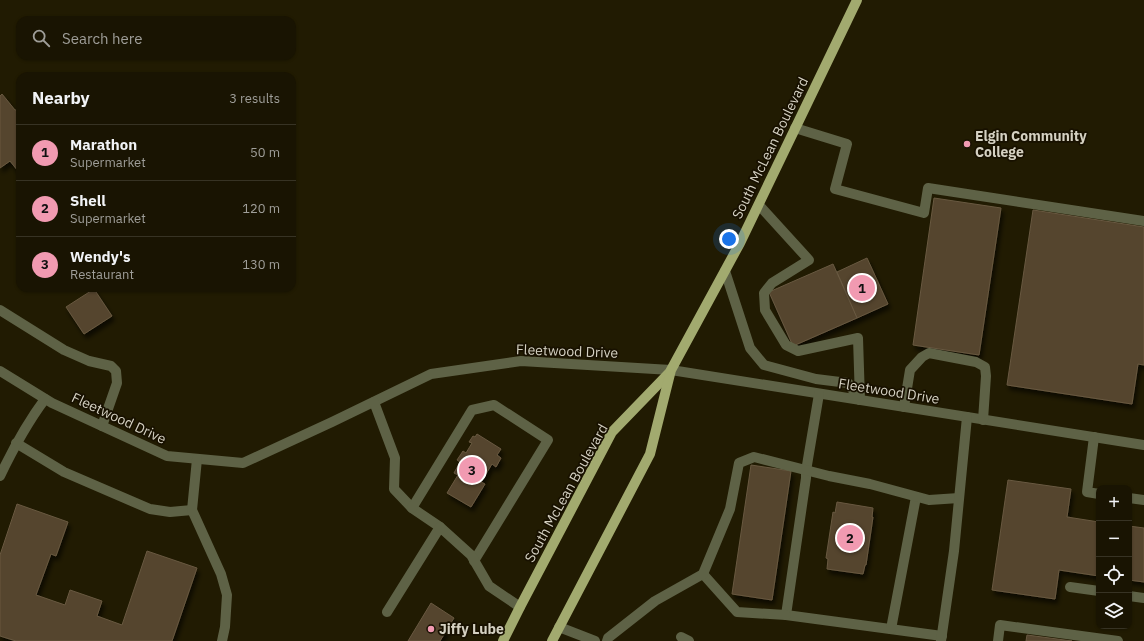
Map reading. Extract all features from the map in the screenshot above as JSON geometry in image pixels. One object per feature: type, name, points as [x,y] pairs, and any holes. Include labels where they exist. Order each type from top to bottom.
[{"type":"main road","name":"South McLean Boulevard","points":[[552,641],[650,454],[671,370],[740,243],[857,0]]},
{"type":"main road","name":"South McLean Boulevard","points":[[503,641],[612,432],[671,370]]},
{"type":"street","points":[[795,128],[847,144],[835,189],[924,213],[928,188],[1144,220]]},
{"type":"street","points":[[758,205],[809,260],[772,283],[764,293],[765,310],[786,345],[798,351],[858,338],[860,400]]},
{"type":"street","points":[[725,271],[750,348],[764,366],[816,379],[848,383],[860,400]]},
{"type":"street","points":[[0,310],[64,350],[90,361],[111,366],[116,371],[117,383],[102,426]]},
{"type":"street","points":[[904,407],[910,370],[922,356],[929,353],[976,362],[985,367],[984,420]]},
{"type":"street","name":"Fleetwood Drive","points":[[0,371],[45,400],[167,456],[243,463],[374,402],[430,374],[521,362],[671,370],[1144,445]]},
{"type":"street","points":[[786,614],[806,470],[819,394]]},
{"type":"street","points":[[0,476],[16,443],[34,414],[45,400]]},
{"type":"street","points":[[374,402],[395,458],[394,489],[412,508],[440,526],[471,555],[489,586],[520,607]]},
{"type":"street","points":[[412,508],[472,410],[494,405],[548,440],[474,561]]},
{"type":"street","points":[[703,574],[737,612],[786,614],[891,629],[941,639],[954,551],[967,417]]},
{"type":"street","points":[[1094,437],[1087,492],[1096,494]]},
{"type":"street","points":[[16,443],[64,472],[150,509],[170,512],[192,510]]},
{"type":"street","points":[[607,641],[608,638],[655,601],[703,574],[730,509],[739,463],[754,457],[829,476],[870,484],[929,500],[959,498]]},
{"type":"street","points":[[197,458],[192,510],[221,574],[227,595],[225,627],[222,641]]},
{"type":"street","points":[[891,629],[916,497]]},
{"type":"street","points":[[1132,498],[1144,500]]},
{"type":"street","points":[[387,612],[440,526]]},
{"type":"street","points":[[1070,587],[1096,591]]},
{"type":"street","points":[[1132,596],[1144,598]]},
{"type":"street","points":[[998,641],[1000,625],[1118,641]]},
{"type":"street","points":[[559,627],[595,641]]},
{"type":"building","points":[[2,94],[16,110],[16,168],[10,161],[0,168],[0,96]]},
{"type":"building","points":[[934,198],[1001,208],[979,355],[913,345]]},
{"type":"building","points":[[1033,210],[1144,227],[1144,365],[1138,364],[1132,404],[1007,385]]},
{"type":"building","points":[[867,258],[888,304],[857,318],[837,272]]},
{"type":"building","points":[[833,264],[857,318],[793,346],[769,292]]},
{"type":"building","points":[[89,292],[96,292],[112,316],[84,334],[66,307]]},
{"type":"building","points":[[477,434],[501,449],[497,455],[501,458],[496,467],[492,464],[481,482],[485,484],[471,507],[447,493],[458,475],[454,473],[460,462],[457,460],[463,451],[466,453],[472,443],[469,442],[473,436],[475,437]]},
{"type":"building","points":[[751,465],[791,471],[772,600],[732,594]]},
{"type":"building","points":[[1008,480],[1071,489],[1067,517],[1096,522],[1096,576],[1059,570],[1055,599],[992,590]]},
{"type":"building","points":[[837,502],[873,508],[866,565],[863,574],[827,569],[828,559],[826,558],[833,512],[835,513]]},
{"type":"building","points":[[17,504],[68,522],[56,556],[51,554],[36,595],[65,605],[70,590],[102,601],[97,616],[122,625],[147,551],[197,568],[172,641],[16,641],[0,636],[0,555]]},
{"type":"building","points":[[1132,526],[1144,528],[1144,582],[1132,580]]},
{"type":"building","name":"Jiffy Lube","points":[[431,603],[454,618],[440,641],[408,641]]},
{"type":"building","points":[[1027,635],[1072,641],[1026,641]]},
{"type":"place","name":"Elgin Community College","points":[[967,144]]},
{"type":"place","name":"Marathon","points":[[862,288]]},
{"type":"place","name":"Wendy's","points":[[472,470]]},
{"type":"place","name":"Shell","points":[[850,538]]},
{"type":"place","name":"Jiffy Lube","points":[[431,629]]}]
